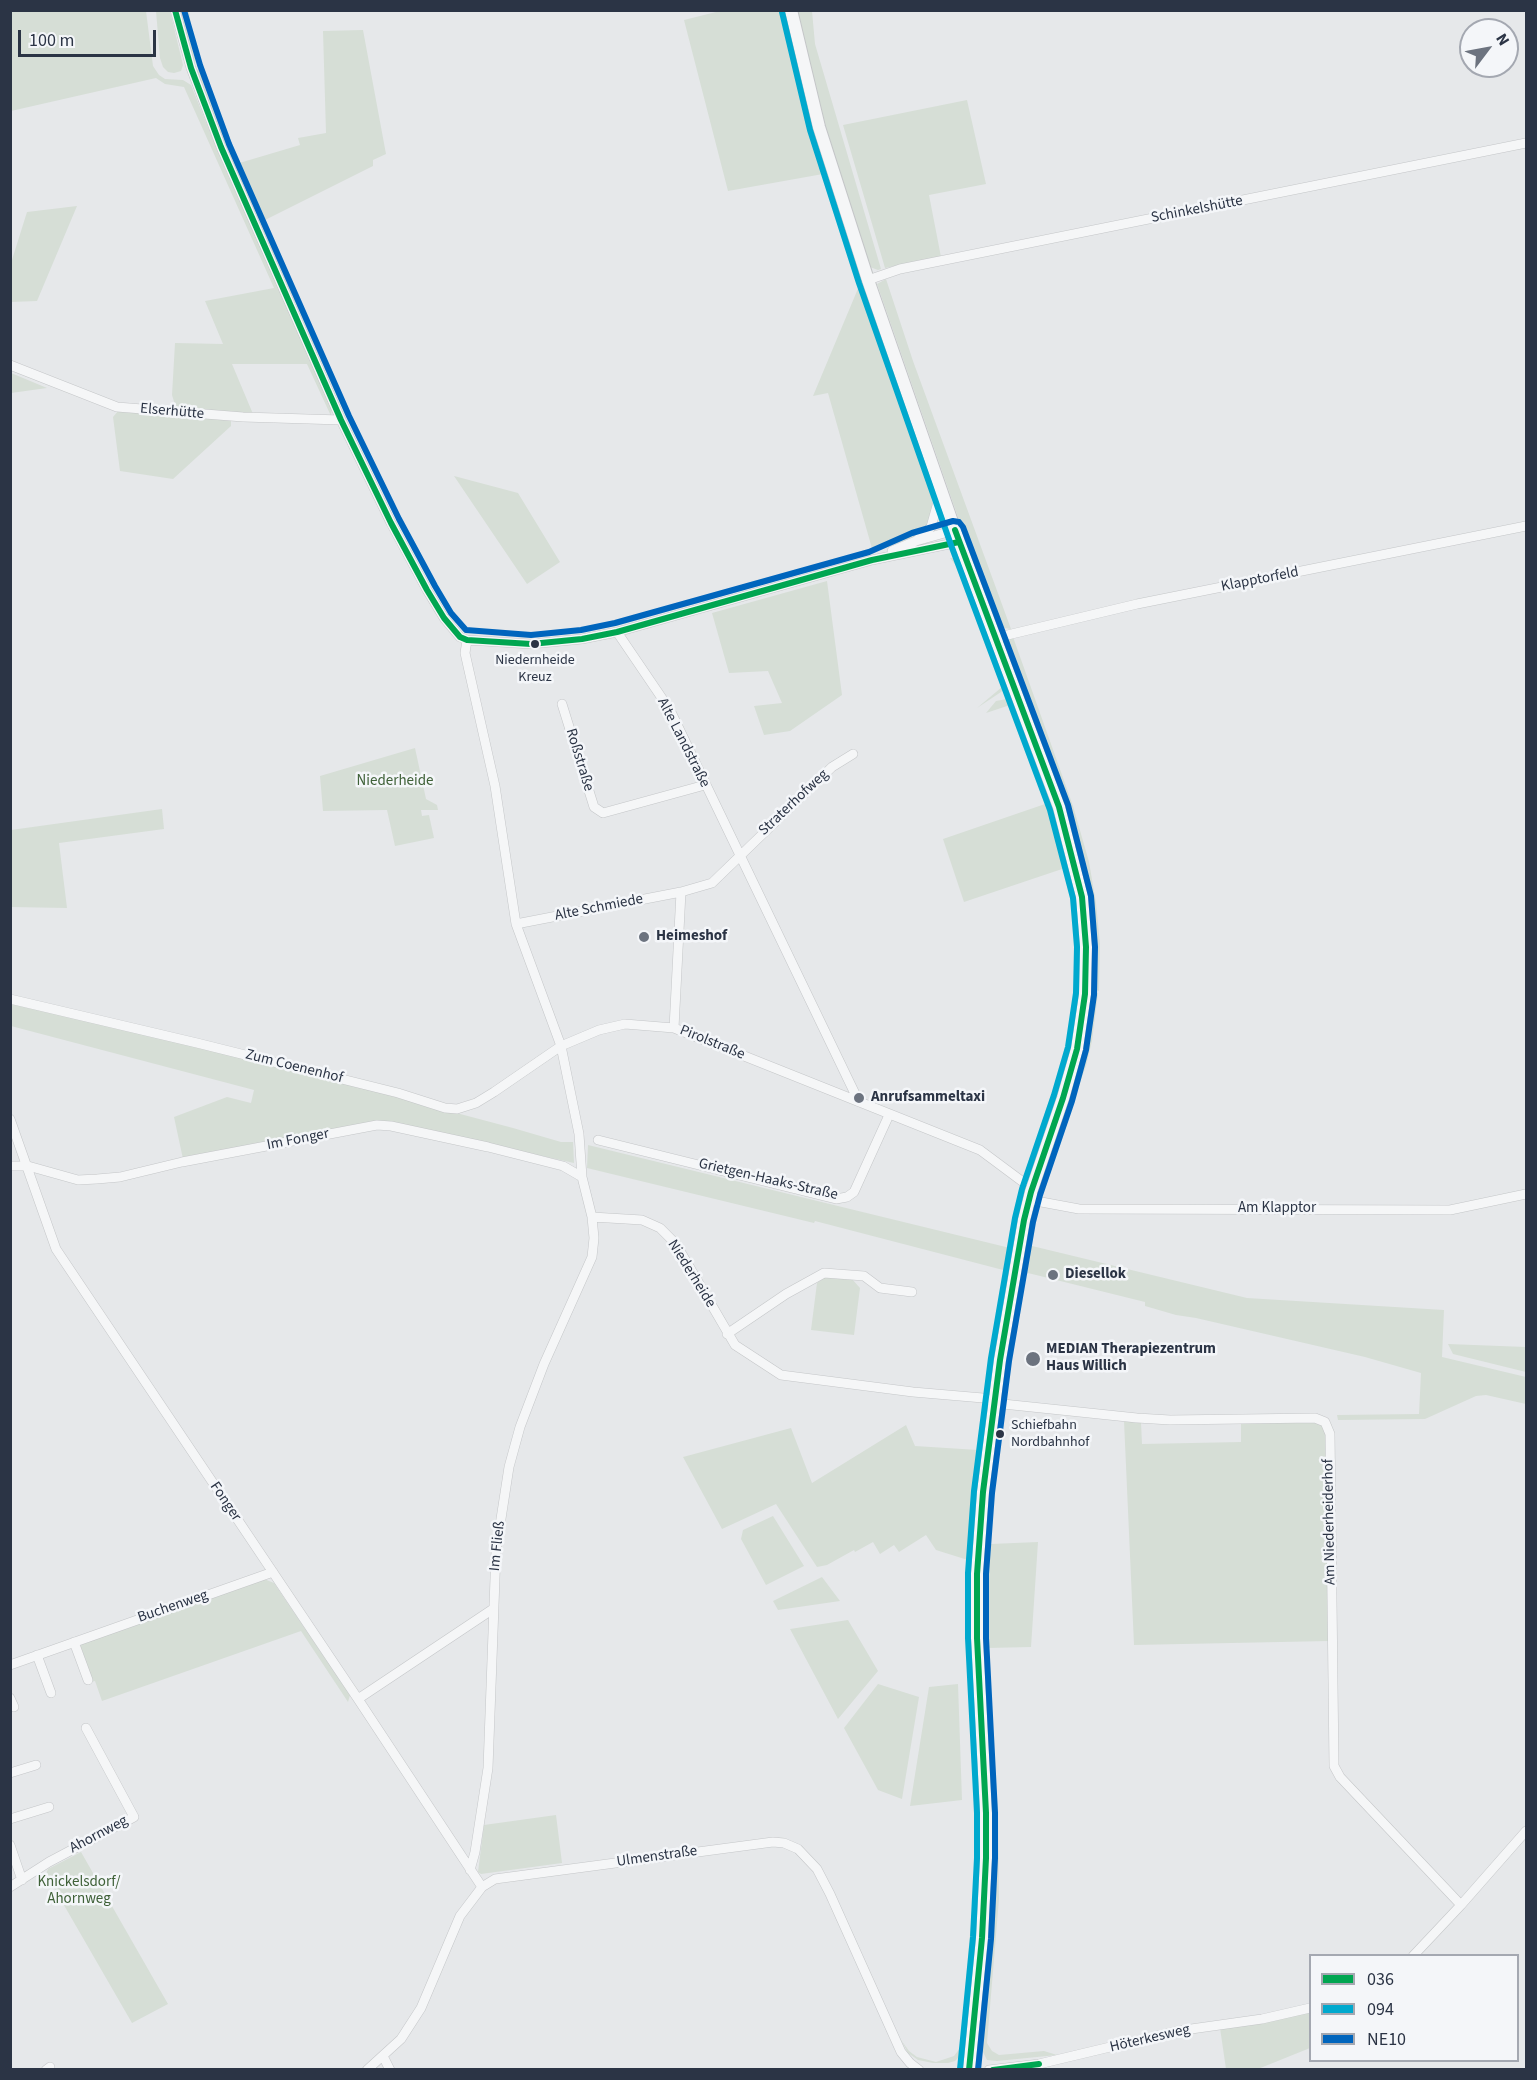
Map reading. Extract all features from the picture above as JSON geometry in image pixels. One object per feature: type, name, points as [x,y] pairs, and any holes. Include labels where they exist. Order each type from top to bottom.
[{"type":"street","points":[[175,10],[191,68],[221,147],[341,420],[391,523],[427,590],[444,618],[460,637],[467,640],[531,644],[582,639],[617,632],[957,536]]},
{"type":"street","points":[[790,10],[819,127],[868,280],[957,536],[1059,807],[1082,897],[1086,947],[1085,994],[1077,1049],[1031,1192],[1012,1285],[982,1503],[977,1595],[978,1683],[986,1821],[982,1938],[969,2070]]},
{"type":"street","name":"Schinkelshütte","points":[[868,280],[900,269],[1527,143]]},
{"type":"street","name":"Elserhütte","points":[[10,365],[117,407],[243,417],[341,420]]},
{"type":"street","points":[[916,541],[930,527],[940,495],[931,459]]},
{"type":"street","name":"Klapptorfeld","points":[[995,638],[1137,604],[1527,526]]},
{"type":"street","points":[[872,560],[916,541],[957,536]]},
{"type":"street","name":"Alte Landstraße","points":[[617,632],[670,710],[859,1102]]},
{"type":"street","points":[[467,640],[465,653],[495,786],[516,924],[561,1046],[579,1134],[582,1177],[592,1217]]},
{"type":"street","name":"Roßstraße","points":[[562,704],[594,807],[603,813],[705,785]]},
{"type":"street","name":"Straterhofweg","points":[[740,857],[750,844],[832,767],[853,754]]},
{"type":"street","name":"Alte Schmiede","points":[[516,924],[681,892],[712,883],[740,857]]},
{"type":"street","points":[[674,1028],[681,892]]},
{"type":"street","name":"Zum Coenenhof","points":[[10,999],[398,1093],[445,1108],[457,1109],[476,1103],[561,1046]]},
{"type":"street","name":"Pirolstraße","points":[[561,1046],[599,1030],[625,1024],[674,1028],[859,1102]]},
{"type":"street","points":[[859,1102],[980,1150],[1023,1182]]},
{"type":"street","name":"Grietgen-Haaks-Straße","points":[[598,1140],[836,1199],[847,1197],[854,1192],[889,1115]]},
{"type":"street","name":"Fonger","points":[[10,1119],[56,1249],[470,1870]]},
{"type":"street","name":"Im Fonger","points":[[10,1166],[28,1166],[78,1180],[120,1177],[204,1158],[377,1125],[488,1147],[562,1166],[582,1177]]},
{"type":"street","name":"Am Klapptor","points":[[1031,1192],[1036,1201],[1079,1209],[1449,1210],[1527,1194]]},
{"type":"street","name":"Niederheide","points":[[592,1217],[642,1220],[660,1228],[676,1244],[727,1334],[735,1344],[781,1375],[995,1401]]},
{"type":"street","name":"Im Fließ","points":[[470,1870],[488,1768],[496,1551],[509,1467],[520,1427],[544,1364],[592,1257],[594,1238],[592,1217]]},
{"type":"street","points":[[727,1334],[786,1294],[824,1273],[864,1276],[880,1288],[912,1292]]},
{"type":"street","name":"Am Niederheiderhof","points":[[995,1401],[1003,1404],[1146,1419],[1315,1418],[1325,1422],[1330,1434],[1334,1766],[1340,1777],[1461,1905]]},
{"type":"street","name":"Buchenweg","points":[[10,1665],[273,1572]]},
{"type":"street","points":[[358,1699],[493,1609]]},
{"type":"street","points":[[74,1642],[88,1680]]},
{"type":"street","points":[[37,1655],[51,1693]]},
{"type":"street","name":"Ahornweg","points":[[10,1887],[49,1862],[134,1817],[86,1728]]},
{"type":"street","points":[[10,1773],[36,1765]]},
{"type":"street","points":[[10,1819],[49,1807]]},
{"type":"street","points":[[1415,1954],[1527,1831]]},
{"type":"street","name":"Ulmenstraße","points":[[482,1887],[495,1879],[754,1844],[773,1842],[791,1845],[802,1852],[817,1869],[901,2052],[919,2070]]},
{"type":"street","points":[[10,1845],[22,1880]]},
{"type":"street","points":[[367,2070],[401,2039],[421,2008],[460,1916],[482,1887],[470,1870]]},
{"type":"street","name":"Höterkesweg","points":[[989,2070],[1039,2064],[1177,2031],[1262,2019],[1309,2008]]},
{"type":"street","points":[[383,2056],[390,2070]]},
{"type":"green space","points":[[724,10],[782,11],[810,122],[808,123],[823,174],[728,191],[684,20]]},
{"type":"green space","points":[[10,11],[146,11],[153,66],[165,79],[183,80],[191,85],[223,164],[332,408],[331,416],[307,364],[232,364],[253,414],[176,408],[172,395],[175,343],[223,344],[205,301],[274,288],[184,87],[165,84],[156,78],[11,111]]},
{"type":"green space","points":[[156,11],[170,11],[183,65],[181,71],[168,72],[163,67],[160,58]]},
{"type":"green space","points":[[179,11],[189,11],[196,63],[191,56]]},
{"type":"green space","points":[[798,11],[812,11],[815,44],[881,269],[878,270],[870,267],[825,128],[806,55]]},
{"type":"green space","points":[[363,30],[386,154],[373,160],[373,166],[261,222],[350,426],[233,164],[195,72],[199,68],[236,164],[300,145],[298,138],[326,133],[323,31]]},
{"type":"green space","points":[[967,100],[986,184],[929,195],[941,257],[885,268],[843,125]]},
{"type":"green space","points":[[77,206],[37,301],[11,302],[11,263],[27,212]]},
{"type":"green space","points":[[862,279],[919,442],[932,500],[929,523],[921,533],[911,539],[873,552],[828,393],[813,396]]},
{"type":"green space","points":[[886,279],[913,361],[1011,629],[998,627],[968,546],[877,284]]},
{"type":"green space","points":[[11,373],[47,388],[11,393]]},
{"type":"green space","points":[[118,411],[231,420],[231,426],[173,479],[120,471],[113,417]]},
{"type":"green space","points":[[454,476],[518,493],[560,562],[527,584]]},
{"type":"green space","points":[[950,558],[958,561],[1006,678],[1001,692],[977,708],[1002,687],[1003,679],[957,567]]},
{"type":"green space","points":[[827,581],[842,695],[790,731],[764,735],[754,706],[782,703],[768,671],[729,673],[712,613]]},
{"type":"green space","points":[[1013,637],[1073,806],[1089,862],[1100,944],[1099,991],[1091,988],[1090,933],[1083,877],[1066,812],[1005,641]]},
{"type":"green space","points":[[1007,699],[1016,705],[1056,816],[1076,891],[1080,925],[1080,993],[1074,1037],[1061,1089],[1037,1155],[1059,1085],[1073,1028],[1078,989],[1075,906],[1068,867],[964,902],[943,839],[1048,803],[1013,704],[986,713],[996,701]]},
{"type":"green space","name":"Niederheide","points":[[415,748],[426,799],[437,805],[438,810],[421,810],[422,816],[429,815],[434,838],[395,846],[387,810],[323,811],[320,776]]},
{"type":"green space","points":[[162,809],[164,829],[59,843],[67,908],[11,907],[11,830]]},
{"type":"green space","points":[[1098,993],[1092,1041],[1086,1066],[1069,1112],[1065,1110],[1091,995]]},
{"type":"green space","points":[[11,1004],[268,1063],[561,1142],[573,1142],[574,1163],[393,1123],[183,1159],[174,1117],[227,1097],[251,1103],[254,1090],[11,1026]]},
{"type":"green space","points":[[588,1145],[1010,1248],[1007,1271],[815,1221],[814,1223],[587,1168]]},
{"type":"green space","points":[[1028,1245],[1247,1298],[1444,1310],[1442,1357],[1526,1377],[1526,1404],[1486,1395],[1476,1396],[1425,1419],[1338,1420],[1337,1415],[1419,1414],[1421,1373],[1365,1357],[1176,1315],[1145,1306],[1145,1302],[1028,1273],[1026,1276],[1022,1275]]},
{"type":"green space","points":[[827,1276],[852,1279],[860,1288],[854,1335],[811,1330],[817,1283]]},
{"type":"green space","points":[[1448,1344],[1526,1347],[1526,1372],[1453,1354]]},
{"type":"green space","points":[[1124,1421],[1141,1423],[1142,1444],[1241,1442],[1241,1421],[1321,1421],[1326,1426],[1329,1641],[1134,1645]]},
{"type":"green space","points":[[906,1425],[915,1446],[978,1450],[971,1561],[936,1550],[926,1535],[899,1552],[894,1545],[880,1554],[873,1542],[827,1565],[817,1567],[776,1504],[722,1529],[683,1457],[791,1428],[812,1483]]},
{"type":"green space","points":[[773,1516],[804,1566],[766,1585],[741,1539],[743,1530]]},
{"type":"green space","points":[[1038,1542],[1031,1647],[987,1648],[991,1544]]},
{"type":"green space","points":[[822,1577],[840,1601],[778,1610],[773,1601]]},
{"type":"green space","points":[[264,1579],[274,1583],[350,1695],[348,1702],[301,1631],[102,1701],[95,1681],[91,1682],[79,1649],[82,1644]]},
{"type":"green space","points":[[848,1620],[878,1671],[838,1719],[790,1629]]},
{"type":"green space","points":[[970,1647],[972,1647],[981,1844],[975,1931],[964,2048],[955,2061],[933,2063],[918,2060],[908,2053],[901,2040],[917,2057],[936,2062],[954,2056],[960,2048],[976,1865],[976,1777]]},
{"type":"green space","points":[[982,1648],[987,1648],[998,1812],[999,1899],[987,2043],[992,2051],[999,2055],[1044,2051],[1057,2055],[997,2061],[987,2060],[980,2046],[991,1869]]},
{"type":"green space","points":[[878,1684],[919,1697],[902,1799],[878,1790],[844,1728]]},
{"type":"green space","points":[[958,1684],[962,1800],[910,1806],[929,1687]]},
{"type":"green space","points":[[556,1815],[562,1863],[481,1874],[478,1872],[484,1825]]},
{"type":"green space","name":"Knickelsdorf/ Ahornweg","points":[[81,1852],[168,2004],[132,2023],[46,1874],[48,1869]]},
{"type":"green space","points":[[1309,2011],[1309,2048],[1258,2069],[1226,2069],[1220,2028]]},
{"type":"transit line","name":"036","points":[[175,10],[191,68],[221,147],[341,420],[391,523],[427,590],[444,618],[460,637],[467,640],[531,644],[582,639],[617,632],[872,560],[959,542]]},
{"type":"transit line","name":"NE10","points":[[184,10],[200,65],[229,144],[349,416],[399,519],[435,586],[451,613],[466,630],[531,635],[581,630],[615,623],[869,552],[912,533],[953,521],[959,522],[963,527],[1068,805],[1091,896],[1095,947],[1094,995],[1086,1050],[1033,1222],[1009,1361],[992,1493],[986,1574],[986,1638],[995,1813],[995,1858],[991,1939],[978,2070]]},
{"type":"transit line","name":"094","points":[[782,12],[810,130],[859,283],[951,545],[1050,810],[1073,898],[1077,947],[1076,993],[1068,1047],[1022,1189],[1015,1218],[991,1358],[974,1491],[968,1573],[968,1638],[977,1813],[977,1858],[973,1937],[960,2069]]},
{"type":"transit line","name":"036","points":[[955,530],[1059,807],[1082,897],[1086,947],[1085,994],[1077,1049],[1024,1220],[1000,1360],[983,1492],[977,1574],[977,1638],[986,1813],[986,1858],[982,1938],[969,2070]]},
{"type":"transit line","name":"036","points":[[993,2070],[1039,2064]]},
{"type":"place","name":"Niedernheide Kreuz","points":[[535,644]]},
{"type":"place","name":"Heimeshof","points":[[644,937]]},
{"type":"place","name":"Anrufsammeltaxi","points":[[859,1098]]},
{"type":"place","name":"Diesellok","points":[[1053,1275]]},
{"type":"place","name":"MEDIAN Therapiezentrum Haus Willich","points":[[1033,1359]]},
{"type":"place","name":"Schiefbahn Nordbahnhof","points":[[1000,1434]]}]
